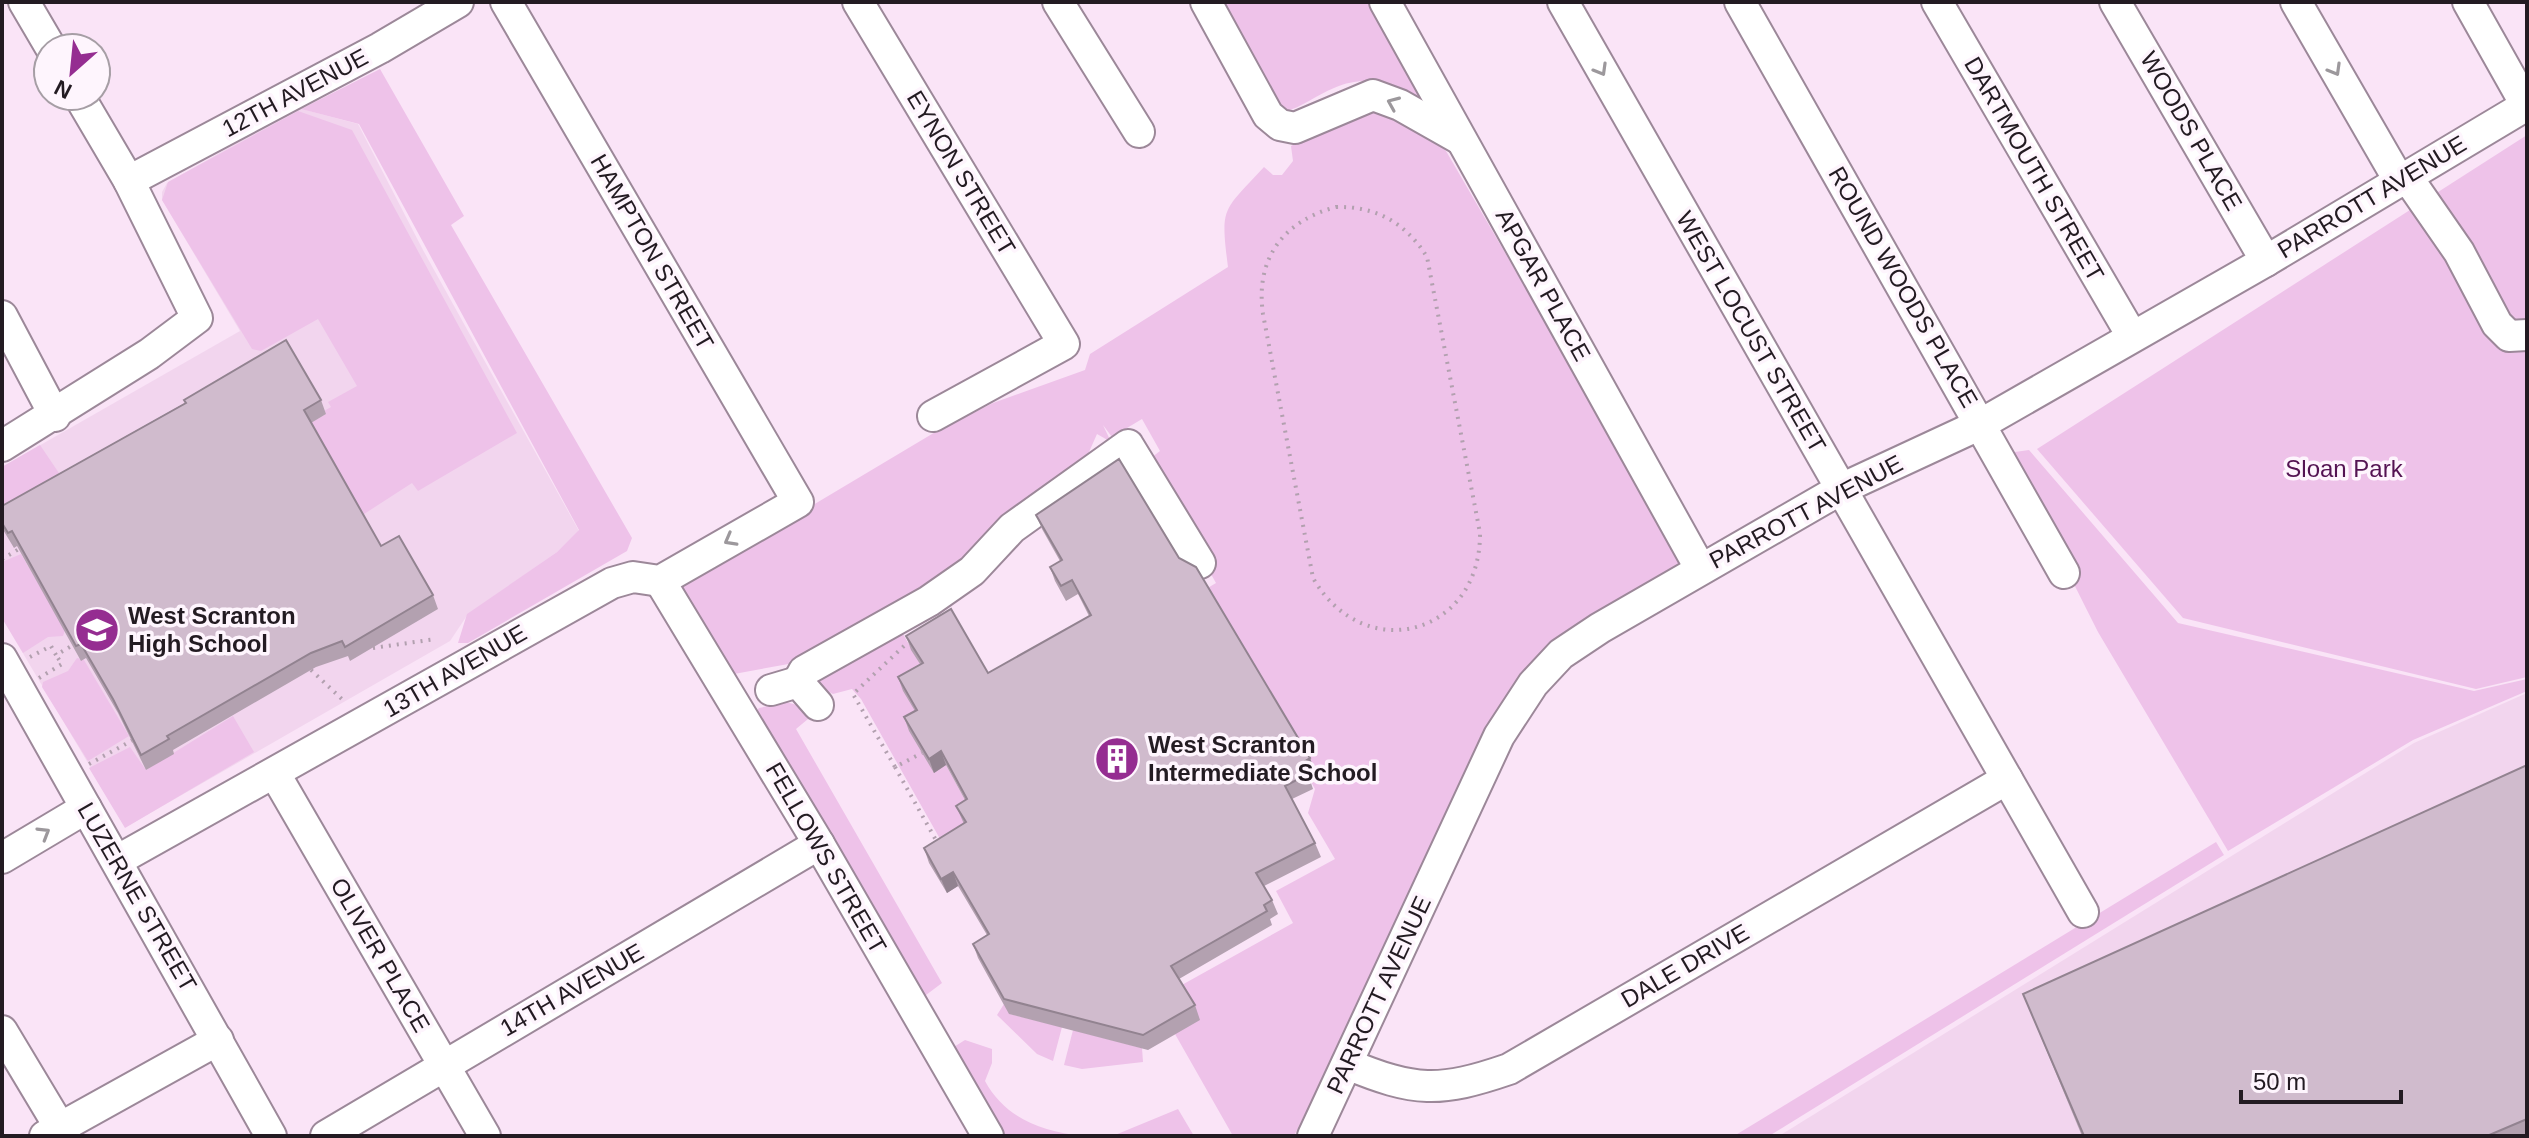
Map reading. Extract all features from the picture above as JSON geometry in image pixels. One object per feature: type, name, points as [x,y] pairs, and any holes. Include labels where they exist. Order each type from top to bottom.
[{"type":"street","points":[[2,5],[8,2]]},
{"type":"street","points":[[24,2],[42,32]]},
{"type":"street","name":"12TH AVENUE","points":[[129,181],[380,48],[458,2]]},
{"type":"street","name":"HAMPTON STREET","points":[[506,2],[798,502],[660,581]]},
{"type":"street","name":"EYNON STREET","points":[[858,2],[1064,344],[933,416]]},
{"type":"street","points":[[1058,2],[1139,132]]},
{"type":"street","points":[[1206,2],[1268,115],[1280,125],[1295,128],[1373,95],[1400,105],[1462,140]]},
{"type":"street","name":"APGAR PLACE","points":[[1385,2],[1700,568]]},
{"type":"street","name":"WEST LOCUST STREET","points":[[1563,2],[2083,912]]},
{"type":"street","name":"ROUND WOODS PLACE","points":[[1740,2],[2064,573]]},
{"type":"street","name":"DARTMOUTH STREET","points":[[1937,2],[2132,336]]},
{"type":"street","name":"WOODS PLACE","points":[[2115,2],[2266,261]]},
{"type":"street","points":[[2296,2],[2404,180],[2459,252],[2497,324],[2509,336],[2527,335]]},
{"type":"street","points":[[2468,2],[2525,111]]},
{"type":"street","name":"PARROTT AVENUE","points":[[1313,1136],[1499,736],[1533,684],[1561,654],[1700,568],[1841,489],[1981,424],[2525,111]]},
{"type":"street","points":[[2,446],[55,416],[197,318],[129,181],[88,112]]},
{"type":"street","points":[[2,316],[55,416]]},
{"type":"street","points":[[818,705],[784,686],[804,671],[940,594],[972,571],[1012,528],[1128,445],[1200,563]]},
{"type":"street","name":"13TH AVENUE","points":[[118,860],[612,583],[633,577],[660,581]]},
{"type":"street","name":"FELLOWS STREET","points":[[660,581],[819,844],[988,1136]]},
{"type":"street","name":"LUZERNE STREET","points":[[13,660],[86,808],[271,1136]]},
{"type":"street","name":"OLIVER PLACE","points":[[275,774],[485,1136]]},
{"type":"street","name":"DALE DRIVE","points":[[1347,1064],[1396,1084],[1426,1087],[1462,1085],[1509,1069],[2007,779]]},
{"type":"street","points":[[2,858],[86,808]]},
{"type":"street","name":"14TH AVENUE","points":[[326,1136],[819,844]]},
{"type":"street","points":[[2,1031],[57,1133],[218,1040]]},
{"type":"path","points":[[1354,207],[1398,223],[1415,238],[1427,257],[1477,518],[1480,552],[1474,575],[1445,614],[1426,625],[1406,630],[1387,630],[1348,619],[1321,592],[1308,561],[1263,314],[1261,282],[1270,255],[1287,230],[1317,212],[1354,207]]},
{"type":"path","points":[[2,559],[19,549]]},
{"type":"path","points":[[913,637],[853,694],[940,848]]},
{"type":"path","points":[[373,648],[436,639]]},
{"type":"path","points":[[56,655],[73,645]]},
{"type":"path","points":[[13,660],[51,646],[62,664],[37,679]]},
{"type":"path","points":[[311,670],[345,702]]},
{"type":"path","points":[[84,767],[133,740]]},
{"type":"path","points":[[895,767],[922,753]]},
{"type":"shaded area","points":[[298,108],[358,124],[423,250],[579,531],[557,552],[468,614],[450,641],[126,827],[2,618],[2,467],[240,331],[162,200],[162,192],[167,183]]},
{"type":"shaded area","points":[[2527,693],[2527,1136],[1779,1136],[2414,743]]},
{"type":"green space","points":[[1213,2],[1375,2],[1441,116],[1390,86],[1364,81],[1334,88],[1284,112]]},
{"type":"green space","points":[[380,69],[464,216],[451,225],[632,538],[627,551],[468,643],[458,643],[467,614],[557,552],[579,530],[359,124],[301,109]]},
{"type":"green space","points":[[298,111],[352,130],[517,433],[418,491],[412,483],[361,516],[309,424],[326,414],[324,411],[331,407],[328,402],[357,386],[318,319],[261,351],[252,349],[162,200],[168,182]]},
{"type":"green space","points":[[1366,112],[1409,125],[1446,151],[1681,556],[1681,563],[1560,643],[1396,928],[1294,1136],[1233,1136],[1175,1034],[1180,986],[1293,923],[1276,891],[1335,859],[1308,813],[1315,789],[1206,589],[1216,583],[1147,461],[1160,451],[1142,419],[1112,437],[1103,425],[1111,442],[1097,434],[1085,461],[956,574],[794,663],[734,674],[679,585],[937,431],[993,403],[1085,370],[1090,354],[1228,267],[1224,232],[1228,211],[1232,202],[1264,167],[1273,175],[1282,175],[1293,161],[1291,146],[1351,114]]},
{"type":"green space","name":"Sloan Park","points":[[2527,135],[2527,677],[2476,689],[2183,618],[2037,449]]},
{"type":"green space","points":[[40,445],[69,488],[2,520],[2,467]]},
{"type":"green space","points":[[2029,450],[2178,623],[2474,691],[2527,679],[2527,691],[2413,740],[2228,851],[2098,632],[2008,453]]},
{"type":"green space","points":[[21,554],[65,630],[63,636],[48,637],[23,653],[2,618],[2,562]]},
{"type":"green space","points":[[900,629],[928,677],[922,724],[934,772],[946,765],[972,813],[971,837],[948,853],[861,699],[852,689],[833,694],[823,689],[811,673]]},
{"type":"green space","points":[[77,658],[84,660],[129,736],[88,761],[42,687],[43,682],[68,671]]},
{"type":"green space","points":[[786,702],[808,708],[808,719],[796,729],[942,983],[914,1004],[748,722],[759,708]]},
{"type":"green space","points":[[233,716],[254,752],[125,828],[89,768],[130,747],[146,770]]},
{"type":"green space","points":[[2216,842],[2224,855],[1769,1136],[1734,1136]]},
{"type":"green space","points":[[1004,1004],[1010,1014],[1062,1027],[1053,1061],[1037,1054],[997,1015]]},
{"type":"green space","points":[[1073,1030],[1142,1048],[1143,1062],[1082,1069],[1064,1065]]},
{"type":"green space","points":[[965,1040],[992,1049],[992,1063],[985,1081],[1003,1104],[1039,1126],[1082,1136],[999,1136],[949,1050]]},
{"type":"green space","points":[[1178,1109],[1194,1136],[1107,1136],[1115,1135]]},
{"type":"building","name":"West Scranton High School","points":[[286,340],[321,400],[304,410],[381,546],[399,536],[433,595],[345,647],[342,641],[311,653],[167,736],[169,739],[141,755],[81,644],[76,646],[12,531],[8,533],[2,523],[2,506],[186,403],[184,400]]},
{"type":"building","name":"West Scranton Intermediate School","points":[[1119,459],[1179,558],[1196,567],[1310,758],[1302,763],[1308,774],[1285,786],[1315,843],[1256,873],[1272,900],[1264,905],[1267,911],[1171,966],[1195,1005],[1143,1035],[1004,999],[973,944],[989,934],[953,872],[941,879],[924,848],[966,822],[956,806],[967,799],[941,751],[929,759],[904,717],[917,710],[898,677],[923,663],[906,636],[951,609],[988,673],[1091,615],[1072,580],[1061,586],[1050,567],[1062,560],[1036,515]]},
{"type":"building","points":[[2527,765],[2527,1119],[2487,1136],[2084,1136],[2023,994]]},
{"type":"place","name":"West Scranton High School","points":[[97,630]]},
{"type":"place","name":"West Scranton Intermediate School","points":[[1117,759]]}]
